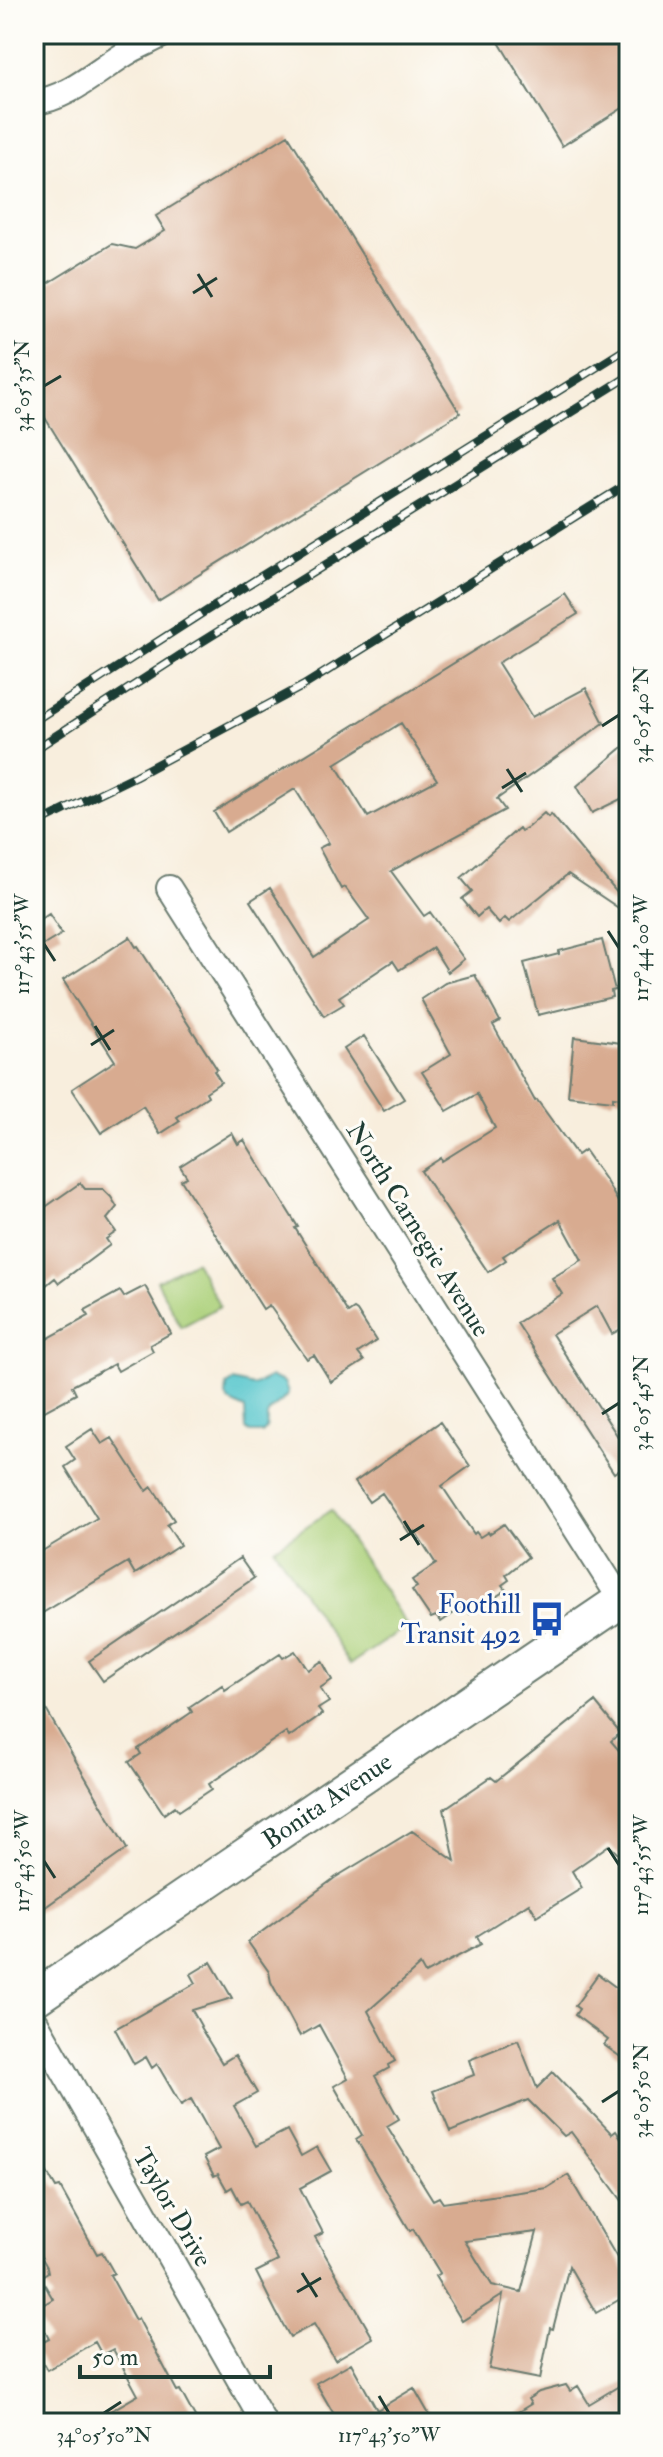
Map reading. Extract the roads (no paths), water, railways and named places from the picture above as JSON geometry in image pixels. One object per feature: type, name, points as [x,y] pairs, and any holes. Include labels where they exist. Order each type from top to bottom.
[{"type":"main road","name":"Bonita Avenue","points":[[34,1999],[625,1598]]},
{"type":"street","points":[[34,102],[67,91],[130,51],[164,34]]},
{"type":"street","name":"North Carnegie Avenue","points":[[169,888],[625,1598]]},
{"type":"street","name":"Taylor Drive","points":[[34,2019],[264,2423]]},
{"type":"water","points":[[271,1377],[284,1382],[288,1393],[268,1413],[266,1429],[262,1433],[250,1433],[246,1430],[245,1409],[229,1401],[227,1385],[233,1381],[253,1386]]},
{"type":"railway","points":[[34,721],[629,347]]},
{"type":"railway","points":[[34,750],[190,649],[629,376]]},
{"type":"railway","points":[[34,825],[135,776],[303,686],[629,483]]},
{"type":"place","name":"Foothill Transit 492","points":[[547,1619]]}]
